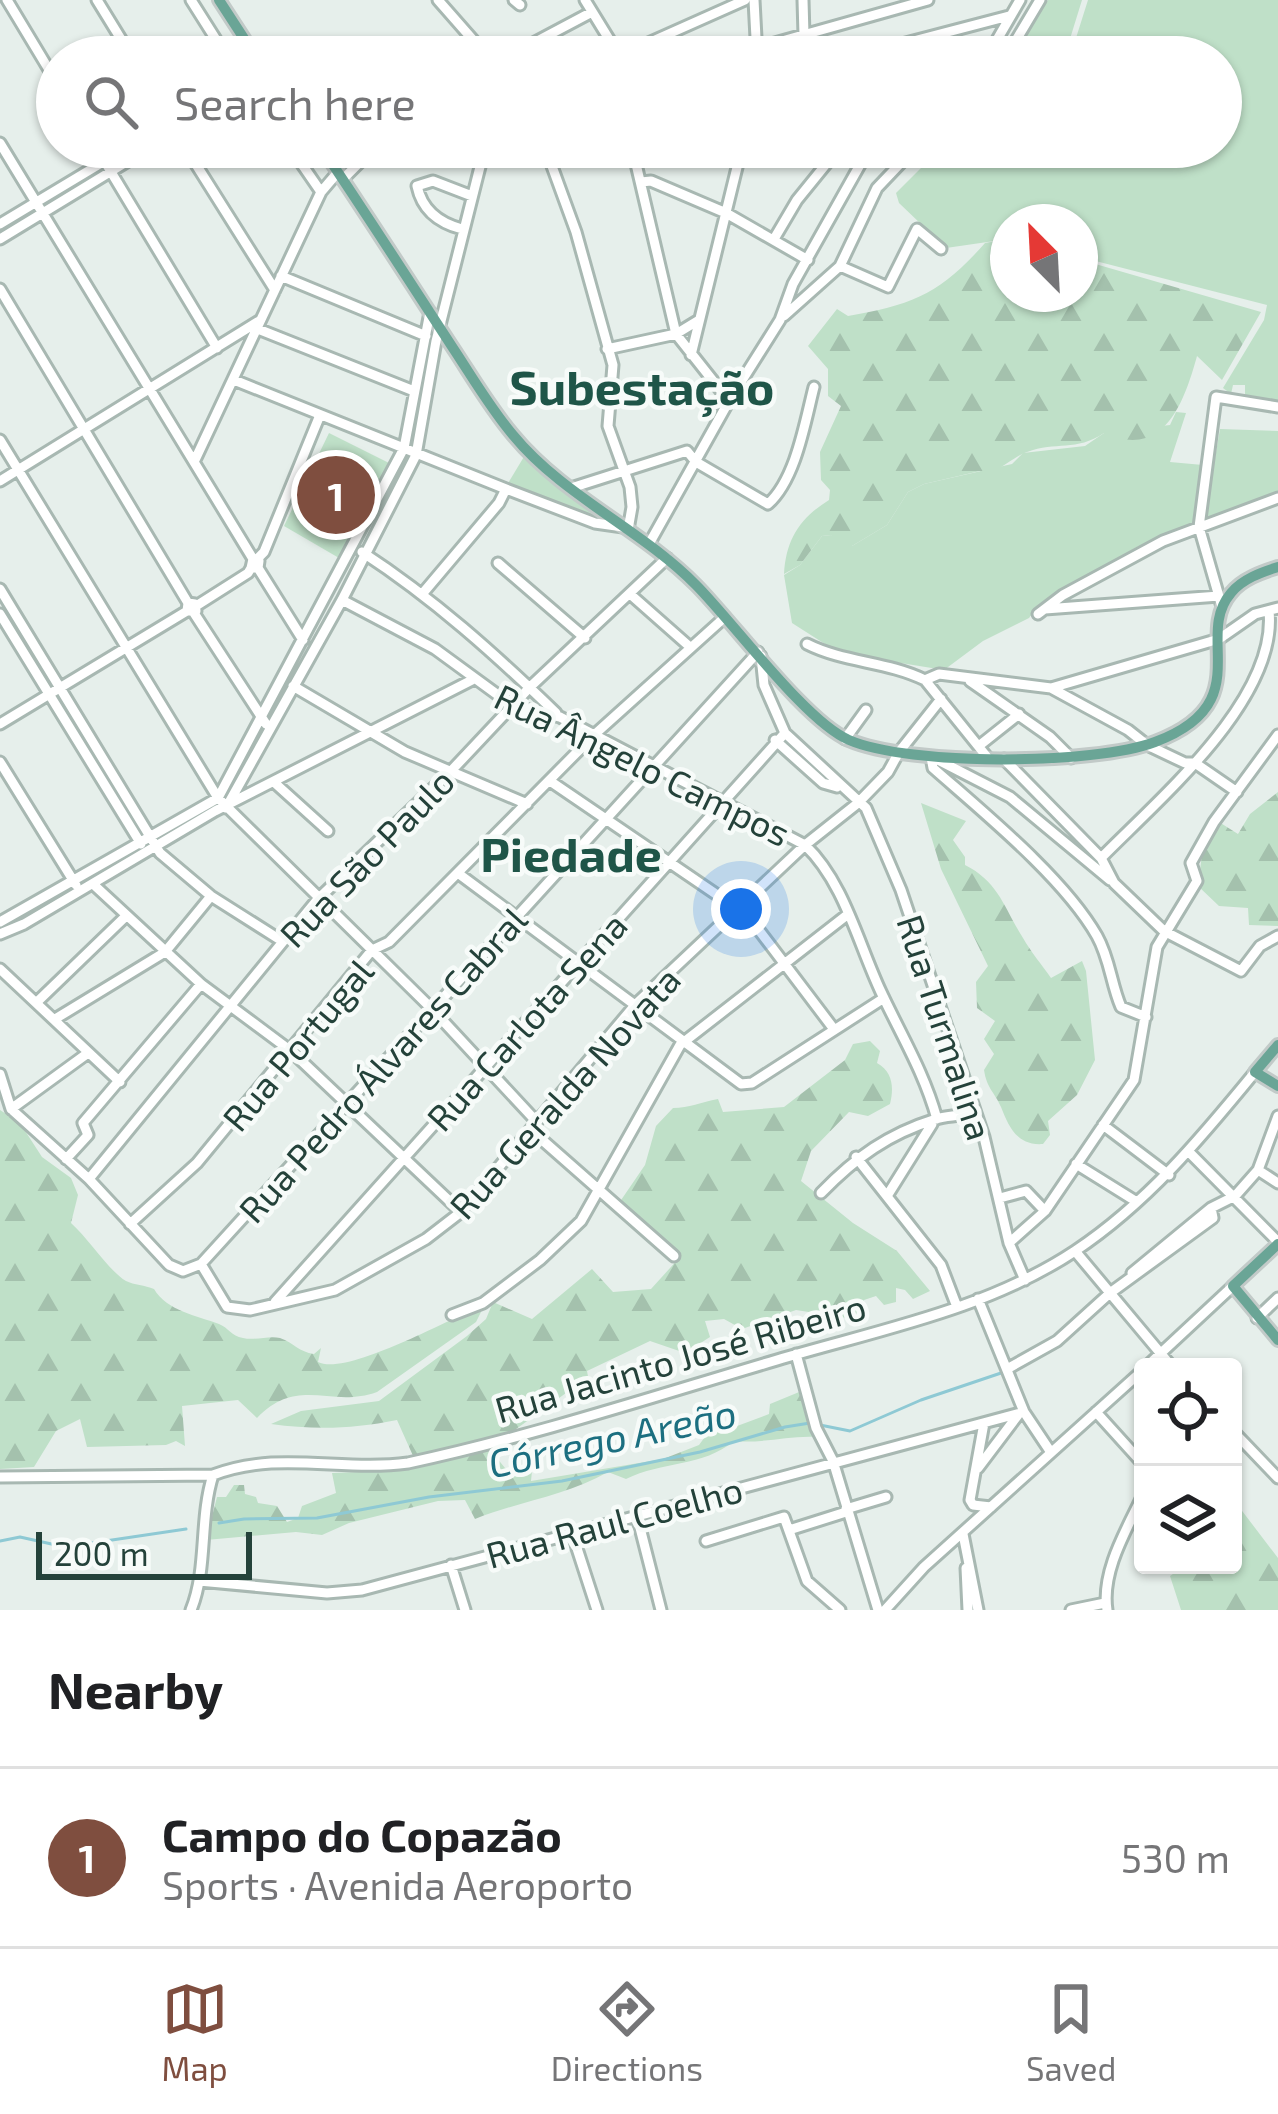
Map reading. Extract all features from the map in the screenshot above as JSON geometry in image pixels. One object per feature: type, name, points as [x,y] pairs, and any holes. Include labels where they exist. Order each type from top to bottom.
[{"type":"main road","points":[[219,0],[242,36]]},
{"type":"main road","points":[[335,168],[512,435],[571,488],[667,558],[814,713],[845,739],[898,752],[1004,759],[1071,758],[1147,745],[1187,727],[1207,706],[1216,685],[1220,601],[1278,567]]},
{"type":"main road","name":"Rua Jacinto José Ribeiro","points":[[1256,1072],[1278,1045]]},
{"type":"main road","points":[[1256,1072],[1278,1086]]},
{"type":"main road","points":[[1278,1243],[1233,1286],[1278,1340]]},
{"type":"street","points":[[7,0],[36,48]]},
{"type":"street","points":[[97,0],[118,36]]},
{"type":"street","points":[[191,0],[214,36]]},
{"type":"street","points":[[438,0],[468,36]]},
{"type":"street","points":[[666,36],[745,0]]},
{"type":"street","points":[[754,0],[756,36]]},
{"type":"street","points":[[803,0],[804,35],[928,0]]},
{"type":"street","points":[[998,36],[1020,0]]},
{"type":"street","points":[[1019,36],[1040,0]]},
{"type":"street","points":[[539,36],[589,4],[608,36]]},
{"type":"street","points":[[933,36],[1009,16]]},
{"type":"street","points":[[0,143],[303,640]]},
{"type":"street","points":[[0,224],[105,168]]},
{"type":"street","points":[[109,168],[217,348]]},
{"type":"street","points":[[198,168],[275,290]]},
{"type":"street","points":[[304,168],[321,192]]},
{"type":"street","points":[[194,462],[321,192],[350,168]]},
{"type":"street","points":[[222,803],[272,730],[416,454],[436,341],[479,168]]},
{"type":"street","points":[[234,380],[595,523],[626,528],[632,508],[630,488],[608,426],[613,365],[553,168]]},
{"type":"street","points":[[637,168],[676,334],[729,401]]},
{"type":"street","points":[[691,355],[737,168]]},
{"type":"street","points":[[774,239],[823,168]]},
{"type":"street","points":[[649,544],[780,320],[793,284],[858,168]]},
{"type":"street","points":[[780,320],[840,266],[877,188],[896,168]]},
{"type":"street","points":[[462,229],[441,223],[420,200],[417,186],[433,181],[472,196]]},
{"type":"street","points":[[641,182],[651,181],[726,213],[808,260]]},
{"type":"street","points":[[0,239],[39,207]]},
{"type":"street","points":[[840,266],[888,287],[916,229],[941,249]]},
{"type":"street","points":[[281,276],[436,341]]},
{"type":"street","points":[[0,289],[191,608],[272,730]]},
{"type":"street","points":[[222,803],[404,448],[430,312]]},
{"type":"street","points":[[608,349],[676,334],[699,320]]},
{"type":"street","points":[[0,481],[261,324]]},
{"type":"street","points":[[261,324],[414,392]]},
{"type":"street","points":[[228,341],[241,346],[244,356]]},
{"type":"street","points":[[571,488],[687,451],[696,462],[761,503],[772,502],[802,434],[814,387]]},
{"type":"street","points":[[1278,407],[1216,397],[1199,527],[1220,601],[1040,612],[1163,541],[1199,527],[1278,498]]},
{"type":"street","points":[[0,724],[248,573],[264,552],[320,415]]},
{"type":"street","points":[[0,440],[222,803],[432,1009],[598,1192],[674,1256]]},
{"type":"street","points":[[423,593],[506,489]]},
{"type":"street","points":[[354,547],[423,593],[560,717]]},
{"type":"street","name":"Rua São Paulo","points":[[89,1179],[317,899],[667,558]]},
{"type":"street","points":[[498,563],[585,638]]},
{"type":"street","points":[[1086,582],[1097,607]]},
{"type":"street","points":[[0,589],[54,691]]},
{"type":"street","points":[[630,594],[690,647]]},
{"type":"street","points":[[1063,595],[1066,608]]},
{"type":"street","name":"Rua Ângelo Campos","points":[[342,600],[435,649],[513,706],[560,717],[806,845],[825,864],[884,998],[918,1061],[935,1121]]},
{"type":"street","points":[[1051,688],[1220,639],[1241,622],[1274,609],[1274,641],[1266,670],[1245,709],[1101,858]]},
{"type":"street","points":[[0,614],[151,847],[212,896],[282,941]]},
{"type":"street","name":"Rua Portugal","points":[[130,1224],[197,1163],[372,950],[389,942],[594,735],[725,617]]},
{"type":"street","points":[[807,644],[837,658],[901,668],[925,680],[987,758]]},
{"type":"street","name":"Rua Turmalina","points":[[760,654],[764,685],[781,733],[824,783],[841,788],[866,808],[901,890],[974,1111],[1009,1243],[1025,1280]]},
{"type":"street","name":"Rua Pedro Álvares Cabral","points":[[201,1264],[760,654]]},
{"type":"street","points":[[925,680],[939,674],[1051,688],[1147,745],[1195,763],[1237,792]]},
{"type":"street","points":[[966,678],[1071,758]]},
{"type":"street","points":[[283,680],[440,770],[527,804]]},
{"type":"street","points":[[76,886],[93,884],[222,803],[276,784],[472,680]]},
{"type":"street","name":"Rua Geralda Novata","points":[[201,1264],[224,1304],[232,1309],[290,1303],[335,1290],[461,1213],[636,1004],[740,904],[858,803],[888,772],[898,752],[941,699]]},
{"type":"street","points":[[845,739],[866,710]]},
{"type":"street","points":[[980,745],[1018,714]]},
{"type":"street","name":"Rua Carlota Sena","points":[[275,1302],[781,733]]},
{"type":"street","points":[[1009,1243],[1046,1211],[1134,1080],[1157,947],[1197,881],[1191,863],[1278,735]]},
{"type":"street","points":[[927,755],[994,786],[1030,812],[1164,931],[1241,970],[1260,946],[1278,936]]},
{"type":"street","points":[[927,755],[933,768],[1005,831],[1081,913],[1103,948],[1121,1007],[1146,1017]]},
{"type":"street","points":[[1004,759],[1101,858],[1114,883]]},
{"type":"street","points":[[0,762],[76,886]]},
{"type":"street","points":[[550,781],[732,905],[740,904],[832,1028]]},
{"type":"street","points":[[276,784],[328,831]]},
{"type":"street","points":[[1030,812],[1042,802]]},
{"type":"street","points":[[3,924],[151,847]]},
{"type":"street","points":[[459,874],[741,1084],[752,1083],[884,998]]},
{"type":"street","points":[[93,884],[201,984],[291,1051],[461,1213]]},
{"type":"street","points":[[55,1019],[165,952],[212,896]]},
{"type":"street","points":[[452,1316],[483,1303],[540,1260],[580,1221],[685,1040],[847,915]]},
{"type":"street","points":[[37,1002],[125,917]]},
{"type":"street","points":[[0,969],[121,1082]]},
{"type":"street","points":[[67,1159],[88,1135],[83,1123],[201,984]]},
{"type":"street","points":[[11,1109],[88,1053]]},
{"type":"street","name":"Rua Jacinto José Ribeiro","points":[[0,1477],[213,1475],[264,1462],[409,1463],[956,1307],[1025,1280],[1075,1251],[1169,1175],[1256,1072]]},
{"type":"street","points":[[0,1074],[11,1109],[89,1179],[174,1268],[188,1271],[201,1264]]},
{"type":"street","points":[[821,1192],[856,1157],[894,1136],[974,1111]]},
{"type":"street","points":[[1006,1369],[1057,1341],[1110,1292],[1213,1218],[1211,1208],[1235,1196],[1258,1170],[1278,1116]]},
{"type":"street","points":[[887,1196],[935,1121]]},
{"type":"street","points":[[1102,1125],[1169,1175]]},
{"type":"street","points":[[1187,1151],[1278,1243]]},
{"type":"street","points":[[856,1157],[941,1264],[956,1307]]},
{"type":"street","points":[[1076,1163],[1137,1202]]},
{"type":"street","points":[[1258,1170],[1278,1183]]},
{"type":"street","points":[[1000,1198],[1026,1192],[1046,1211]]},
{"type":"street","points":[[1075,1251],[1164,1358]]},
{"type":"street","points":[[1156,1358],[1233,1286]]},
{"type":"street","points":[[1257,1318],[1278,1298]]},
{"type":"street","points":[[978,1299],[1021,1414],[1051,1451]]},
{"type":"street","points":[[796,1354],[881,1610],[1134,1378]]},
{"type":"street","points":[[1096,1412],[1134,1454]]},
{"type":"street","points":[[975,1472],[1021,1414]]},
{"type":"street","name":"Rua Raul Coelho","points":[[199,1581],[327,1593],[362,1590],[1021,1414]]},
{"type":"street","points":[[984,1423],[971,1502],[991,1507]]},
{"type":"street","points":[[1242,1440],[1278,1478]]},
{"type":"street","points":[[191,1610],[199,1581],[201,1526],[213,1475]]},
{"type":"street","points":[[789,1530],[886,1497]]},
{"type":"street","points":[[637,1516],[662,1610]]},
{"type":"street","points":[[1071,1610],[1106,1607],[1116,1557],[1134,1516]]},
{"type":"street","points":[[706,1541],[784,1517],[807,1581],[840,1610]]},
{"type":"street","points":[[572,1533],[597,1610]]},
{"type":"street","points":[[963,1534],[978,1610]]},
{"type":"street","points":[[967,1557],[968,1610]]},
{"type":"street","points":[[451,1565],[465,1610]]},
{"type":"green space","points":[[1048,0],[1082,0],[1071,36],[1025,36]]},
{"type":"green space","points":[[1088,0],[1278,0],[1278,404],[1245,395],[1245,385],[1233,385],[1231,394],[1223,388],[1264,320],[1267,305],[1098,262],[1098,204],[990,204],[990,242],[946,248],[899,203],[896,193],[921,168],[1242,168],[1242,36],[1077,36]]},
{"type":"green space","points":[[990,242],[990,312],[1098,312],[1098,265],[1261,312],[1222,380],[1197,356],[1178,408],[1156,433],[1125,439],[1104,433],[1084,442],[1027,452],[985,477],[980,471],[924,484],[908,492],[887,525],[852,546],[839,546],[831,535],[822,536],[800,565],[784,574],[796,531],[829,500],[830,490],[821,480],[820,452],[841,406],[828,396],[828,369],[808,346],[837,309],[848,316],[924,294],[954,274]]},
{"type":"green space","points":[[1176,412],[1186,413],[1170,462],[1203,465],[1197,525],[1137,547],[944,670],[839,653],[792,623],[784,575],[800,565],[822,536],[831,535],[852,546],[887,525],[908,492],[924,484],[1012,464],[1023,453],[1085,446],[1104,433],[1170,425]]},
{"type":"green space","points":[[1220,429],[1278,431],[1278,495],[1204,522]]},
{"type":"green space","points":[[329,433],[389,463],[339,558],[284,526]]},
{"type":"green space","points":[[525,455],[604,516],[594,519],[507,485]]},
{"type":"green space","points":[[1278,792],[1278,926],[1249,925],[1248,908],[1219,906],[1198,886],[1202,854],[1219,822],[1238,834],[1250,814]]},
{"type":"green space","points":[[921,803],[966,821],[953,840],[965,865],[993,888],[1051,978],[1082,961],[1086,971],[1095,1060],[1077,1095],[1048,1121],[1050,1135],[1043,1144],[1015,1134],[987,1082],[984,1070],[994,1054],[984,1039],[995,1021],[977,1008],[976,982],[988,966],[941,869]]},
{"type":"green space","points":[[870,1041],[880,1051],[877,1063],[891,1081],[890,1104],[868,1116],[849,1112],[811,1151],[801,1181],[897,1251],[930,1291],[913,1299],[896,1288],[896,1302],[884,1305],[876,1296],[864,1300],[853,1319],[796,1310],[742,1329],[724,1319],[705,1321],[710,1337],[685,1353],[650,1341],[587,1371],[590,1387],[566,1393],[512,1432],[414,1458],[397,1420],[334,1428],[271,1424],[301,1411],[379,1401],[467,1336],[486,1319],[493,1302],[532,1319],[592,1269],[613,1292],[651,1289],[680,1257],[617,1206],[645,1165],[656,1126],[673,1108],[718,1099],[723,1112],[784,1107],[845,1060],[853,1044]]},
{"type":"green space","points":[[0,1110],[20,1123],[42,1157],[71,1178],[78,1195],[71,1223],[113,1270],[126,1281],[154,1289],[175,1308],[239,1337],[280,1338],[314,1354],[321,1348],[318,1362],[331,1364],[372,1355],[475,1309],[481,1312],[476,1322],[377,1392],[287,1398],[257,1418],[238,1400],[182,1406],[185,1446],[176,1441],[87,1447],[80,1419],[56,1431],[34,1467],[0,1469]]},
{"type":"green space","points":[[804,1390],[818,1437],[734,1441],[696,1460],[626,1479],[608,1472],[475,1519],[465,1500],[438,1501],[349,1523],[322,1535],[296,1532],[206,1540],[217,1497],[226,1497],[234,1485],[244,1485],[245,1494],[256,1497],[258,1503],[277,1506],[287,1522],[298,1518],[302,1506],[336,1493],[332,1473],[408,1470],[488,1447],[505,1468],[532,1471],[531,1481],[663,1459],[699,1445],[710,1430],[721,1432],[769,1414],[770,1404]]},
{"type":"green space","points":[[1242,1511],[1278,1558],[1278,1610],[1181,1610],[1170,1576],[1242,1574]]},
{"type":"waterway","name":"Córrego Areão","points":[[219,1523],[317,1518],[429,1497],[562,1481],[810,1423],[850,1431],[1004,1372]]},
{"type":"waterway","name":"Córrego Areão","points":[[0,1541],[20,1537],[65,1547],[186,1529]]},
{"type":"place","name":"Campo do Copazão","points":[[336,495]]},
{"type":"district","name":"Subestação","points":[[642,386]]},
{"type":"district","name":"Piedade","points":[[571,853]]}]
